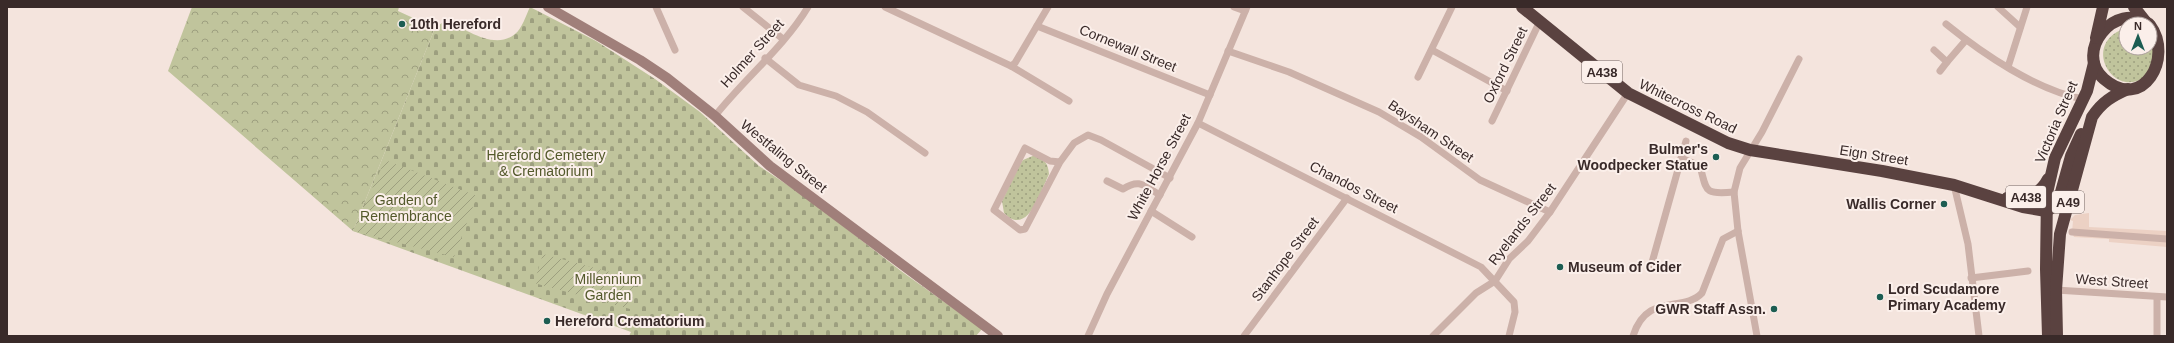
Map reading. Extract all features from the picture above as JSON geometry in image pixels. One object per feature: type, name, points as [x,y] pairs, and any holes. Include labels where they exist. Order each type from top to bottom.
[{"type":"highway","name":"Whitecross Road","points":[[1522,7],[1628,93],[1718,138],[1750,150]]},
{"type":"highway","points":[[2103,7],[2096,28],[2094,63],[2104,79],[2128,89],[2146,86],[2157,79],[2166,66],[2163,36]]},
{"type":"highway","points":[[2134,7],[2142,16]]},
{"type":"highway","points":[[2095,44],[2102,31],[2112,22],[2118,21]]},
{"type":"highway","name":"Victoria Street","points":[[2048,336],[2046,211],[2050,175],[2062,142],[2083,99],[2094,63]]},
{"type":"highway","name":"A49","points":[[2057,336],[2056,290],[2060,234],[2092,117],[2110,98],[2128,89]]},
{"type":"highway","points":[[2046,211],[2052,208],[2059,200],[2071,156],[2092,117]]},
{"type":"highway","name":"Eign Street","points":[[1750,150],[1886,171],[1954,185],[2023,207],[2046,211]]},
{"type":"highway","name":"Eign Street","points":[[1992,196],[2011,199],[2034,194],[2041,190],[2050,175]]},
{"type":"street","name":"Westfaling Street","points":[[548,7],[640,60],[667,78],[715,116],[770,166],[998,336]]},
{"type":"street","points":[[656,7],[675,50]]},
{"type":"street","points":[[743,7],[784,39]]},
{"type":"street","name":"Holmer Street","points":[[715,116],[734,91],[784,39],[808,7]]},
{"type":"street","points":[[885,7],[895,9],[1011,66],[1069,101]]},
{"type":"street","points":[[1011,66],[1048,7]]},
{"type":"street","points":[[1234,7],[1246,9]]},
{"type":"street","points":[[1418,77],[1452,7]]},
{"type":"street","points":[[1998,7],[2020,28]]},
{"type":"street","points":[[2008,67],[2027,7]]},
{"type":"street","name":"White Horse Street","points":[[1088,336],[1151,211],[1170,178],[1198,123],[1246,9]]},
{"type":"street","name":"Oxford Street","points":[[1492,121],[1540,21]]},
{"type":"street","points":[[1946,24],[1966,40],[2008,67],[2059,94],[2083,99]]},
{"type":"street","name":"Cornewall Street","points":[[1037,26],[1210,96]]},
{"type":"street","points":[[1940,71],[1966,40]]},
{"type":"street","points":[[1432,50],[1506,91]]},
{"type":"street","points":[[1934,50],[1947,62]]},
{"type":"street","name":"Baysham Street","points":[[1228,51],[1289,72],[1379,112],[1421,137],[1480,180],[1550,212]]},
{"type":"street","points":[[765,58],[799,84],[836,96],[867,112],[925,153]]},
{"type":"street","points":[[1757,336],[1738,231],[1734,192],[1740,168],[1762,132],[1799,59]]},
{"type":"street","name":"Ryelands Street","points":[[1433,336],[1476,293],[1495,280],[1509,259],[1528,241],[1550,212],[1628,93]]},
{"type":"street","name":"Chandos Street","points":[[1198,123],[1476,263],[1495,280],[1514,302],[1515,307],[1509,336]]},
{"type":"street","points":[[1060,162],[1050,160],[1025,148],[994,210],[1020,230],[1023,230],[1060,162],[1074,143],[1088,135],[1101,140],[1170,178]]},
{"type":"street","points":[[1651,266],[1686,141]]},
{"type":"street","points":[[1681,158],[1700,166],[1703,183],[1708,190],[1720,193],[1734,192]]},
{"type":"street","points":[[1107,182],[1123,189],[1133,183],[1139,182],[1160,195]]},
{"type":"street","points":[[1954,185],[1964,220],[1979,336]]},
{"type":"street","name":"Stanhope Street","points":[[1244,336],[1347,198]]},
{"type":"street","points":[[1151,211],[1192,237]]},
{"type":"street","points":[[1633,336],[1641,320],[1659,306],[1698,298],[1702,293],[1723,239],[1738,231]]},
{"type":"street","points":[[2072,232],[2167,239]]},
{"type":"street","points":[[1971,278],[2028,271]]},
{"type":"street","name":"West Street","points":[[2056,290],[2167,297]]},
{"type":"street","points":[[2157,296],[2157,336]]},
{"type":"green space","points":[[192,7],[399,7],[398,11],[435,28],[353,231],[168,71]]},
{"type":"green space","name":"Hereford Cemetery & Crematorium","points":[[530,7],[596,41],[655,79],[700,112],[759,166],[807,198],[901,271],[982,329],[976,336],[629,336],[631,332],[353,231],[435,28],[446,20],[480,37],[498,40],[507,39],[520,29]]},
{"type":"green space","points":[[2118,32],[2118,56],[2154,56],[2155,63],[2143,78],[2132,82],[2121,81],[2112,75],[2106,66],[2103,56],[2105,45],[2112,35]]},
{"type":"green space","points":[[1035,155],[1045,162],[1048,167],[1049,174],[1038,200],[1027,216],[1020,220],[1012,219],[1004,213],[1002,201],[1020,164],[1023,160]]},
{"type":"green space","name":"Garden of Remembrance","points":[[385,160],[477,196],[454,257],[353,231]]},
{"type":"green space","name":"Millennium Garden","points":[[543,254],[636,279],[630,309],[534,283]]},
{"type":"shaded area","points":[[2089,213],[2089,227],[2167,231],[2167,247],[2109,242],[2109,239],[2074,237],[2072,232],[2073,221],[2070,220],[2075,215]]},
{"type":"place","name":"10th Hereford","points":[[402,24]]},
{"type":"place","name":"Bulmer's Woodpecker Statue","points":[[1716,157]]},
{"type":"place","name":"Wallis Corner","points":[[1944,204]]},
{"type":"place","name":"Museum of Cider","points":[[1560,267]]},
{"type":"place","name":"Lord Scudamore Primary Academy","points":[[1880,297]]},
{"type":"place","name":"GWR Staff Assn.","points":[[1774,309]]},
{"type":"place","name":"Hereford Crematorium","points":[[547,321]]}]
